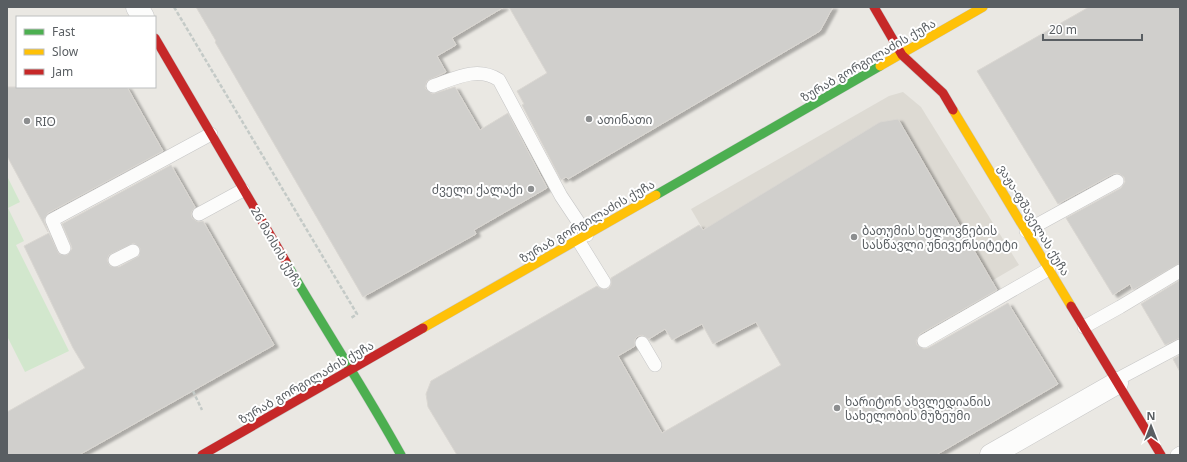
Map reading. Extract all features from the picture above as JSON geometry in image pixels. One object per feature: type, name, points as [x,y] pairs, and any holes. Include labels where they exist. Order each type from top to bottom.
[{"type":"street","points":[[137,7],[142,16]]},
{"type":"street","name":"ვაჟა-ფშაველას ქუჩა","points":[[874,7],[902,55],[943,93],[1162,455]]},
{"type":"street","name":"ზურაბ გორგილაძის ქუჩა","points":[[202,455],[984,7]]},
{"type":"street","name":"26 მაისის ქუჩა","points":[[156,40],[349,371],[376,410],[401,455]]},
{"type":"street","points":[[991,455],[1117,381]]},
{"type":"lane","points":[[433,86],[475,72],[490,74],[499,80],[562,196],[604,282]]},
{"type":"lane","points":[[64,248],[52,220],[211,134]]},
{"type":"lane","points":[[1026,231],[1117,180]]},
{"type":"lane","points":[[199,214],[243,190]]},
{"type":"lane","points":[[115,260],[133,250]]},
{"type":"lane","points":[[924,342],[1049,269]]},
{"type":"lane","points":[[1084,327],[1180,271]]},
{"type":"lane","points":[[642,343],[655,365]]},
{"type":"lane","points":[[1117,381],[1180,346]]},
{"type":"path","points":[[174,7],[357,314]]},
{"type":"path","points":[[193,391],[202,410]]},
{"type":"shaded area","name":"ბათუმის ხელოვნების სასწავლი უნივერსიტეტი","points":[[903,92],[921,107],[1019,265],[799,394],[691,209],[889,96]]},
{"type":"green space","points":[[7,176],[20,202],[8,208],[24,241],[16,245],[69,351],[25,372],[7,336]]},
{"type":"building","points":[[196,7],[504,7],[452,38],[456,45],[437,56],[446,72],[427,81],[425,88],[432,94],[455,87],[480,130],[508,113],[547,188],[474,230],[476,234],[363,297]]},
{"type":"building","points":[[509,7],[833,7],[820,31],[568,179],[566,177],[561,180],[522,105],[524,104],[517,91],[547,73]]},
{"type":"building","points":[[1089,7],[1180,7],[1180,263],[1133,290],[1130,284],[1113,295],[1066,218],[1121,188],[1125,182],[1124,177],[1118,173],[1113,174],[1058,204],[977,71]]},
{"type":"building","points":[[7,87],[128,88],[163,151],[48,213],[44,220],[48,232],[7,156]]},
{"type":"building","points":[[898,119],[997,290],[920,334],[916,341],[917,345],[924,349],[928,348],[1008,303],[1058,384],[936,455],[457,455],[428,407],[426,394],[431,381],[597,286],[601,289],[608,289],[611,285],[611,278],[699,225],[703,230],[880,122]],"holes":[[[756,322],[781,365],[662,433],[618,356],[635,346],[635,339],[638,336],[642,335],[649,339],[665,329],[672,340],[702,324],[713,344]]]},
{"type":"building","points":[[171,165],[195,207],[191,213],[192,218],[198,222],[203,221],[274,345],[79,455],[7,455],[7,412],[85,368],[73,348],[24,246],[49,233],[59,254],[67,255],[72,249],[62,224]],"holes":[[[134,243],[140,248],[139,256],[119,267],[110,266],[107,260],[109,255]]]},
{"type":"building","points":[[1180,280],[1180,338],[1165,345],[1141,304]]},
{"type":"building","points":[[1180,355],[1180,372],[1173,359]]},
{"type":"traffic: fast","points":[[656,195],[880,66]]},
{"type":"traffic: fast","points":[[286,262],[401,455]]},
{"type":"traffic: slow","points":[[880,66],[983,7]]},
{"type":"traffic: slow","points":[[953,110],[1071,306]]},
{"type":"traffic: slow","points":[[423,328],[656,195]]},
{"type":"traffic: jam","points":[[874,7],[902,55],[943,93],[953,110]]},
{"type":"traffic: jam","points":[[156,40],[286,262]]},
{"type":"traffic: jam","points":[[1071,306],[1161,455]]},
{"type":"traffic: jam","points":[[202,455],[423,328]]},
{"type":"place","name":"ათინათი","points":[[589,119]]},
{"type":"place","name":"RIO","points":[[27,121]]},
{"type":"place","name":"ძველი ქალაქი","points":[[531,189]]},
{"type":"place","name":"ბათუმის ხელოვნების სასწავლი უნივერსიტეტი","points":[[854,237]]},
{"type":"place","name":"ხარიტონ ახვლედიანის სახელობის მუზეუმი","points":[[837,408]]}]
